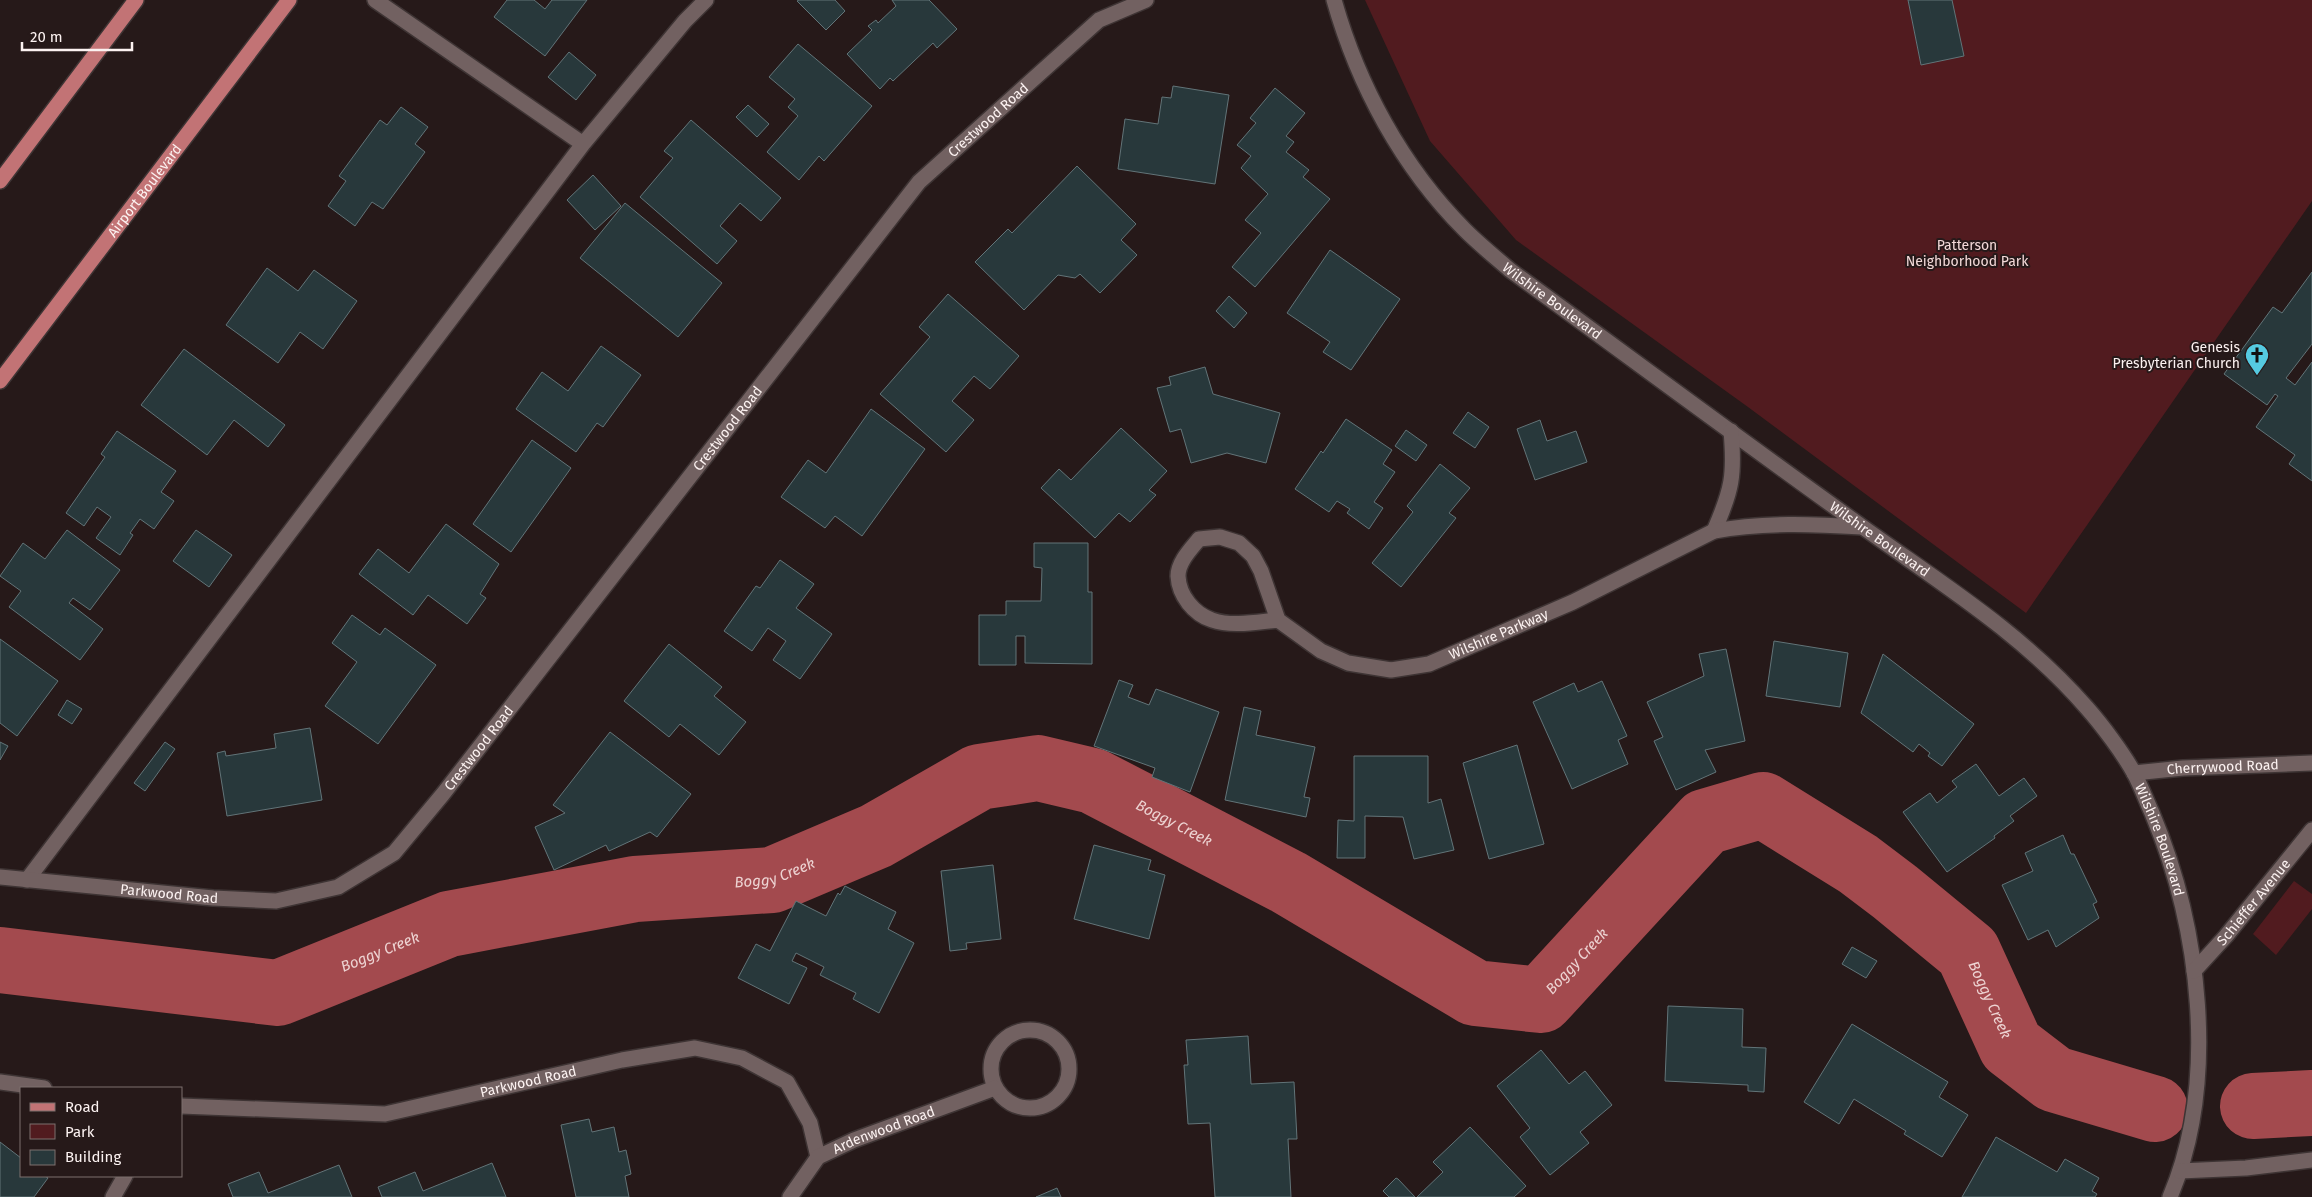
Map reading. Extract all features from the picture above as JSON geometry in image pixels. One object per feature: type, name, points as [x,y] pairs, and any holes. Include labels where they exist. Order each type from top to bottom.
[{"type":"main road","points":[[0,180],[136,0]]},
{"type":"main road","name":"Airport Boulevard","points":[[0,381],[288,0]]},
{"type":"street","points":[[375,0],[583,144]]},
{"type":"street","points":[[28,880],[583,144],[685,21],[706,0]]},
{"type":"street","name":"Crestwood Road","points":[[338,887],[394,853],[443,794],[919,182],[1099,20],[1146,0]]},
{"type":"street","name":"Wilshire Boulevard","points":[[1334,0],[1363,81],[1390,133],[1422,180],[1464,229],[1510,270],[1863,528],[2000,624],[2048,666],[2088,710],[2134,773],[2159,830],[2179,891],[2194,972],[2198,1040],[2196,1089],[2189,1136],[2180,1171],[2170,1197]]},
{"type":"street","points":[[1714,531],[1728,498],[1732,480],[1734,462],[1731,431]]},
{"type":"street","name":"Wilshire Parkway","points":[[1278,620],[1321,651],[1348,664],[1391,670],[1429,664],[1573,602],[1714,531],[1732,527],[1785,525],[1863,528]]},
{"type":"street","points":[[1220,537],[1240,543],[1253,556],[1261,571],[1278,620],[1237,624],[1213,621],[1195,612],[1185,598],[1178,575],[1185,556],[1199,540],[1220,537]]},
{"type":"street","name":"Cherrywood Road","points":[[2134,773],[2184,768],[2312,763]]},
{"type":"street","name":"Schieffer Avenue","points":[[2194,972],[2226,936],[2312,830]]},
{"type":"street","name":"Parkwood Road","points":[[0,877],[213,898],[276,901],[338,887]]},
{"type":"street","points":[[1035,1030],[1047,1033],[1057,1040],[1068,1062],[1068,1076],[1063,1089],[1054,1099],[1042,1106],[1029,1108],[1016,1106],[1004,1099],[995,1088],[991,1076],[991,1064],[997,1047],[1010,1034],[1035,1030]]},
{"type":"street","name":"Parkwood Road","points":[[182,1106],[385,1114],[622,1060],[695,1048],[742,1058],[786,1082],[810,1123],[818,1157]]},
{"type":"street","points":[[0,1082],[37,1087]]},
{"type":"street","name":"Ardenwood Road","points":[[790,1197],[818,1157],[854,1140],[995,1088]]},
{"type":"street","points":[[2180,1171],[2246,1168],[2312,1160]]},
{"type":"street","points":[[113,1197],[124,1177]]},
{"type":"green space","name":"Patterson Neighborhood Park","points":[[1365,0],[2312,0],[2312,201],[2026,613],[1748,407],[1516,240],[1430,141]]},
{"type":"green space","points":[[2294,881],[2312,894],[2312,909],[2276,955],[2253,934]]},
{"type":"building","points":[[507,0],[534,0],[545,9],[552,0],[587,0],[545,56],[494,17]]},
{"type":"building","points":[[835,0],[845,11],[826,30],[797,1]]},
{"type":"building","points":[[892,0],[929,0],[957,29],[937,48],[933,43],[893,81],[890,78],[880,89],[847,54],[872,30],[868,26],[876,20],[878,23],[896,6]]},
{"type":"building","points":[[1908,0],[1952,0],[1964,56],[1921,65]]},
{"type":"building","points":[[798,44],[872,106],[824,161],[819,156],[799,180],[767,152],[798,116],[788,107],[795,99],[769,77]]},
{"type":"building","points":[[569,52],[596,75],[576,100],[548,77]]},
{"type":"building","points":[[1173,86],[1229,95],[1215,184],[1118,169],[1125,119],[1158,124],[1162,97],[1171,98]]},
{"type":"building","points":[[1275,88],[1305,113],[1286,136],[1294,142],[1286,152],[1309,170],[1303,177],[1330,199],[1255,287],[1232,267],[1261,233],[1245,220],[1268,194],[1241,168],[1251,156],[1237,145],[1256,123],[1250,118]]},
{"type":"building","points":[[748,105],[769,124],[757,137],[736,117]]},
{"type":"building","points":[[401,107],[428,127],[415,144],[425,152],[383,209],[372,202],[355,226],[328,206],[346,181],[339,176],[380,120],[387,125]]},
{"type":"building","points":[[691,120],[781,198],[761,221],[740,203],[720,226],[737,241],[717,264],[640,197],[673,158],[664,151]]},
{"type":"building","points":[[1077,166],[1136,224],[1121,240],[1137,255],[1100,293],[1080,274],[1075,278],[1058,275],[1024,310],[975,262],[1008,229],[1012,233]]},
{"type":"building","points":[[593,175],[621,206],[595,230],[567,200]]},
{"type":"building","points":[[625,203],[722,283],[678,337],[580,258]]},
{"type":"building","points":[[1330,250],[1400,299],[1351,370],[1323,352],[1330,342],[1287,313]]},
{"type":"building","points":[[267,268],[298,291],[314,270],[357,301],[323,349],[300,332],[278,363],[226,325]]},
{"type":"building","name":"Genesis Presbyterian Church","points":[[2312,272],[2312,344],[2286,378],[2295,385],[2312,362],[2312,481],[2289,464],[2295,455],[2256,427],[2278,396],[2275,394],[2267,405],[2224,374],[2273,307],[2282,313]]},
{"type":"building","points":[[948,294],[1019,356],[990,389],[974,376],[952,401],[974,420],[946,452],[880,394],[930,337],[919,327]]},
{"type":"building","points":[[1229,296],[1247,313],[1234,328],[1216,311]]},
{"type":"building","points":[[601,346],[641,375],[603,427],[597,423],[576,452],[516,409],[542,372],[568,391]]},
{"type":"building","points":[[184,349],[285,425],[268,447],[234,420],[207,455],[141,405]]},
{"type":"building","points":[[1205,367],[1213,394],[1280,413],[1266,463],[1227,453],[1191,463],[1181,429],[1170,432],[1157,388],[1171,385],[1169,377]]},
{"type":"building","points":[[871,409],[925,449],[862,536],[835,516],[825,528],[781,497],[808,460],[826,473]]},
{"type":"building","points":[[1468,412],[1489,427],[1475,448],[1453,433]]},
{"type":"building","points":[[1346,419],[1392,450],[1383,464],[1395,472],[1374,502],[1383,508],[1369,529],[1347,513],[1350,509],[1337,501],[1329,512],[1295,489]]},
{"type":"building","points":[[1540,420],[1547,441],[1576,431],[1587,462],[1535,480],[1517,429]]},
{"type":"building","points":[[1121,428],[1167,471],[1149,490],[1156,495],[1130,522],[1119,513],[1095,538],[1041,488],[1059,469],[1071,480]]},
{"type":"building","points":[[1406,430],[1427,445],[1416,461],[1395,446]]},
{"type":"building","points":[[117,431],[176,471],[161,492],[174,501],[154,529],[140,519],[130,533],[133,535],[120,555],[96,538],[111,517],[97,507],[84,526],[66,513],[105,457],[101,454]]},
{"type":"building","points":[[532,440],[571,468],[511,552],[473,524]]},
{"type":"building","points":[[1440,464],[1470,488],[1449,513],[1456,518],[1401,587],[1372,563],[1413,512],[1407,506]]},
{"type":"building","points":[[446,524],[499,564],[480,594],[486,598],[467,624],[428,595],[413,615],[359,574],[378,549],[409,573]]},
{"type":"building","points":[[67,530],[120,570],[90,610],[73,598],[69,603],[103,629],[80,660],[9,607],[21,591],[0,576],[23,543],[45,559]]},
{"type":"building","points":[[196,530],[232,555],[209,587],[173,561]]},
{"type":"building","points":[[1034,543],[1088,543],[1088,592],[1092,592],[1092,664],[1025,663],[1025,636],[1016,636],[1016,665],[979,665],[979,615],[1006,615],[1006,601],[1041,601],[1042,568],[1034,567]]},
{"type":"building","points":[[780,560],[814,584],[796,608],[832,634],[800,679],[773,660],[786,641],[768,628],[752,651],[724,631],[756,586],[760,588]]},
{"type":"building","points":[[352,615],[380,635],[385,628],[436,665],[378,744],[325,706],[357,662],[332,643]]},
{"type":"building","points":[[0,639],[58,681],[17,736],[0,723]]},
{"type":"building","points":[[1774,641],[1848,653],[1840,707],[1766,696]]},
{"type":"building","points":[[669,644],[722,687],[714,696],[746,722],[719,755],[680,724],[669,737],[624,701]]},
{"type":"building","points":[[1726,649],[1745,741],[1705,750],[1716,772],[1676,790],[1654,741],[1663,737],[1647,702],[1704,676],[1699,654]]},
{"type":"building","points":[[1883,654],[1974,724],[1942,766],[1928,756],[1930,753],[1919,744],[1913,752],[1861,713]]},
{"type":"building","points":[[1119,680],[1133,685],[1128,697],[1149,705],[1156,689],[1219,712],[1190,792],[1152,777],[1155,768],[1094,746]]},
{"type":"building","points":[[1602,681],[1627,736],[1618,740],[1628,764],[1572,789],[1533,702],[1574,683],[1578,692]]},
{"type":"building","points":[[67,700],[82,709],[72,724],[58,715]]},
{"type":"building","points":[[1244,707],[1261,711],[1256,735],[1315,747],[1304,797],[1310,798],[1306,817],[1225,800]]},
{"type":"building","points":[[310,728],[322,800],[227,816],[217,753],[225,751],[226,756],[276,748],[274,734]]},
{"type":"building","points":[[610,732],[691,794],[657,837],[650,832],[609,851],[606,845],[554,870],[535,827],[565,813],[553,805]]},
{"type":"building","points":[[0,742],[8,746],[0,760]]},
{"type":"building","points":[[165,742],[175,749],[145,791],[134,783]]},
{"type":"building","points":[[1517,745],[1544,844],[1489,859],[1463,763]]},
{"type":"building","points":[[1354,756],[1428,756],[1428,803],[1441,799],[1454,850],[1414,859],[1403,817],[1365,816],[1365,858],[1337,858],[1338,820],[1354,821]]},
{"type":"building","points":[[1976,764],[1999,796],[2024,778],[2037,796],[2010,816],[2014,821],[1994,836],[1995,838],[1947,872],[1903,812],[1930,793],[1937,803],[1957,787],[1952,781]]},
{"type":"building","points":[[2063,835],[2097,902],[2093,904],[2099,918],[2056,947],[2048,930],[2028,940],[2002,885],[2033,871],[2025,853]]},
{"type":"building","points":[[1094,845],[1151,860],[1148,870],[1165,875],[1149,939],[1074,919]]},
{"type":"building","points":[[993,865],[1001,939],[966,943],[967,949],[950,951],[941,871]]},
{"type":"building","points":[[845,886],[896,912],[888,929],[914,943],[879,1013],[853,999],[856,993],[820,975],[824,967],[796,953],[792,961],[807,968],[789,1004],[738,978],[756,944],[770,951],[796,901],[826,916],[838,893],[840,895]]},
{"type":"building","points":[[1852,947],[1877,961],[1866,978],[1842,964]]},
{"type":"building","points":[[1668,1006],[1743,1009],[1742,1047],[1766,1048],[1764,1092],[1748,1091],[1748,1085],[1665,1081]]},
{"type":"building","points":[[1852,1024],[1948,1082],[1939,1097],[1968,1115],[1942,1157],[1904,1134],[1906,1131],[1854,1099],[1839,1124],[1804,1102]]},
{"type":"building","points":[[1248,1036],[1251,1084],[1294,1082],[1297,1139],[1288,1139],[1291,1197],[1215,1197],[1210,1123],[1188,1124],[1184,1065],[1188,1065],[1186,1040]]},
{"type":"building","points":[[1541,1050],[1569,1084],[1585,1071],[1612,1105],[1580,1132],[1589,1143],[1550,1175],[1520,1137],[1530,1128],[1497,1086]]},
{"type":"building","points":[[589,1119],[592,1132],[614,1127],[619,1152],[626,1150],[631,1174],[625,1176],[629,1197],[576,1197],[561,1125]]},
{"type":"building","points":[[1470,1127],[1526,1186],[1514,1197],[1417,1197],[1443,1172],[1433,1162]]},
{"type":"building","points":[[1996,1137],[2057,1172],[2065,1159],[2099,1178],[2092,1191],[2097,1194],[2095,1197],[1962,1197]]},
{"type":"building","points":[[0,1142],[20,1157],[20,1177],[48,1178],[34,1197],[0,1197]]},
{"type":"building","points":[[492,1163],[506,1197],[382,1197],[378,1187],[415,1172],[423,1191]]},
{"type":"building","points":[[339,1165],[352,1197],[233,1197],[228,1184],[259,1172],[268,1193]]},
{"type":"building","points":[[1396,1178],[1415,1197],[1389,1197],[1383,1191]]},
{"type":"building","points":[[1057,1188],[1061,1197],[1036,1197]]},
{"type":"waterway","name":"Boggy Creek","points":[[0,960],[278,993],[449,924],[635,889],[772,880],[876,836],[979,777],[1038,768],[1093,781],[1288,882],[1475,993],[1541,1000],[1705,822],[1763,805],[1858,864],[1968,952],[2011,1046],[2054,1079],[2155,1109]]},
{"type":"waterway","name":"Boggy Creek","points":[[2253,1106],[2312,1103]]},
{"type":"place","name":"Genesis Presbyterian Church","points":[[2257,376]]}]
